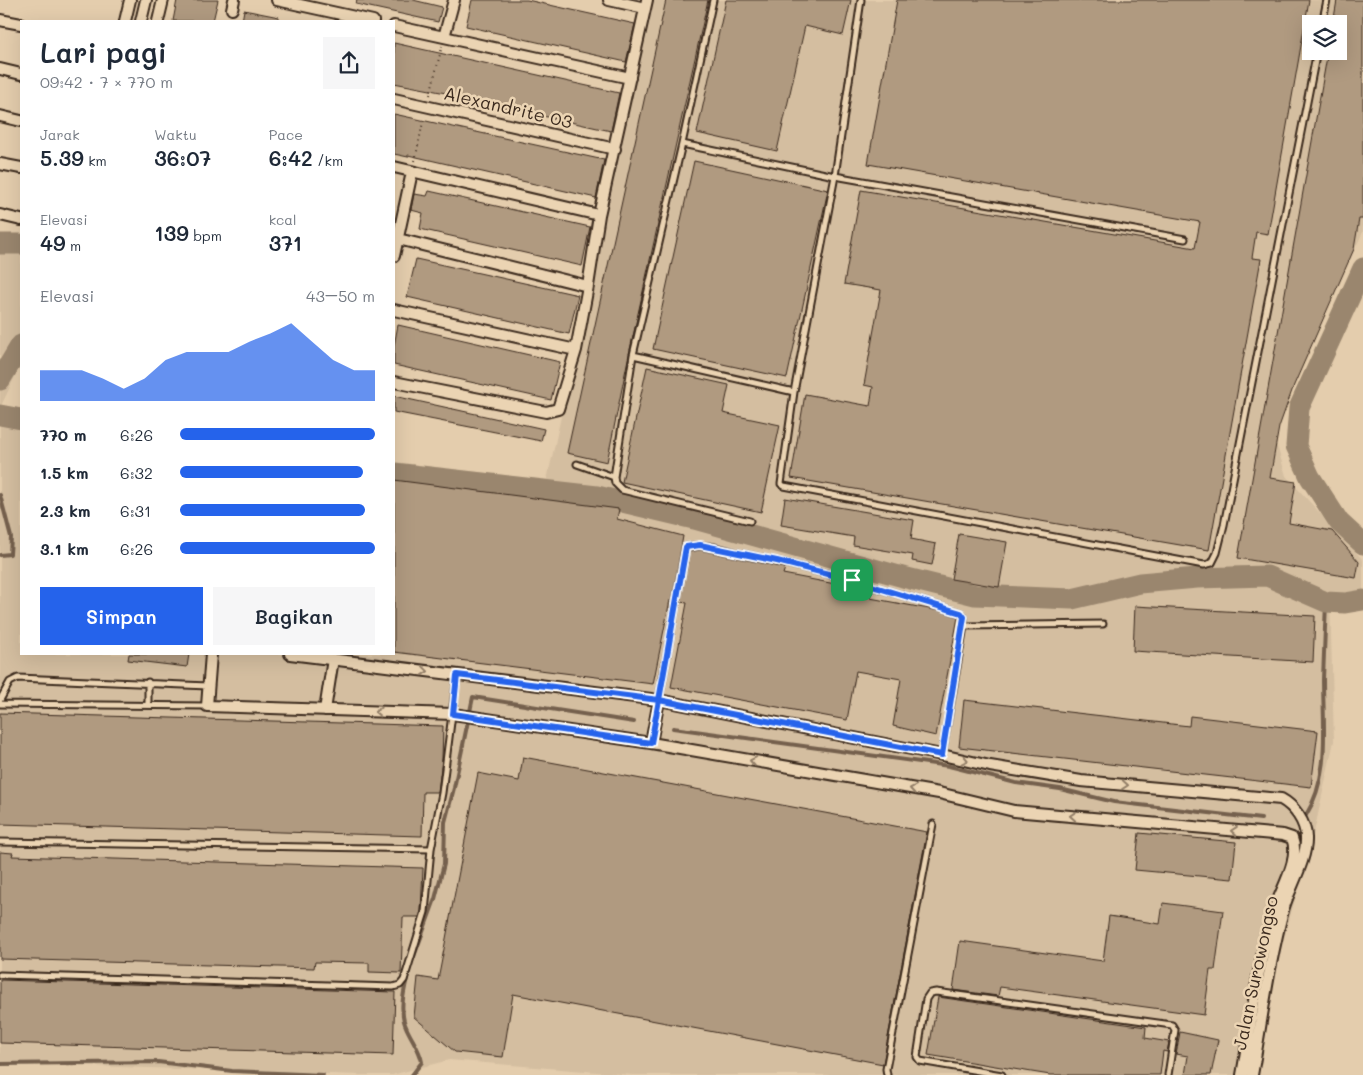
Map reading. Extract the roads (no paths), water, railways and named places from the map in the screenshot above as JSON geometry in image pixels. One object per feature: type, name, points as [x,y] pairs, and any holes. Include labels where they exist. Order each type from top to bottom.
[{"type":"street","points":[[125,20],[130,0]]},
{"type":"street","points":[[141,20],[146,0]]},
{"type":"street","points":[[158,20],[163,0]]},
{"type":"street","points":[[278,0],[369,20]]},
{"type":"street","points":[[444,37],[454,0]]},
{"type":"street","points":[[395,382],[546,412],[554,411],[560,406],[576,350],[599,215],[646,4],[609,0]]},
{"type":"street","points":[[0,20],[20,24]]},
{"type":"street","points":[[395,26],[630,78]]},
{"type":"street","points":[[0,69],[20,74]]},
{"type":"street","name":"Alexandrite 03","points":[[395,99],[615,149]]},
{"type":"street","points":[[0,116],[20,121]]},
{"type":"street","points":[[0,164],[20,168]]},
{"type":"street","points":[[395,168],[599,215]]},
{"type":"street","points":[[412,172],[395,238],[588,286]]},
{"type":"street","points":[[0,215],[20,220]]},
{"type":"street","points":[[395,310],[576,350]]},
{"type":"street","points":[[211,655],[207,706],[458,715],[651,739],[659,700]]},
{"type":"street","points":[[299,655],[659,700],[942,755]]},
{"type":"street","points":[[325,710],[334,659]]},
{"type":"street","name":"Jalan Surowongso","points":[[651,739],[938,793],[1014,811],[1283,835],[1292,838],[1295,846],[1294,858],[1273,915],[1267,938],[1242,1075]]},
{"type":"street","name":"Jalan Surowongso","points":[[942,755],[990,766],[1081,780],[1281,799],[1290,803],[1301,820],[1306,838],[1305,851],[1285,905],[1277,935],[1252,1075]]},
{"type":"lane","points":[[713,0],[634,355],[614,477],[615,483],[622,490],[750,521]]},
{"type":"lane","points":[[861,0],[835,176],[794,392],[780,480],[784,486],[1204,565],[1212,563],[1224,525],[1314,60]]},
{"type":"lane","points":[[1324,15],[1326,0]]},
{"type":"lane","points":[[682,144],[835,176],[1185,240]]},
{"type":"lane","points":[[634,355],[794,392]]},
{"type":"lane","points":[[577,464],[614,477]]},
{"type":"lane","points":[[659,700],[684,551],[686,547],[700,545],[777,561],[852,580],[961,613],[964,617],[964,626],[942,755]]},
{"type":"lane","points":[[964,626],[1103,624]]},
{"type":"lane","points":[[0,975],[393,987],[400,985],[404,980],[423,920],[431,848],[458,715],[457,675]]},
{"type":"lane","points":[[207,706],[0,702],[10,682],[18,678],[208,686]]},
{"type":"lane","points":[[148,682],[148,705]]},
{"type":"lane","points":[[887,1075],[886,1069],[933,824]]},
{"type":"lane","points":[[0,842],[431,848]]},
{"type":"lane","points":[[1002,1075],[920,1062],[917,1057],[926,999],[930,993],[936,992],[1172,1025],[1175,1030],[1168,1075]]},
{"type":"waterway","points":[[0,244],[20,244]]},
{"type":"waterway","points":[[1363,268],[1299,408],[1296,446],[1310,477],[1339,522],[1363,544]]},
{"type":"waterway","points":[[0,380],[20,347]]},
{"type":"waterway","points":[[0,415],[20,419]]},
{"type":"waterway","points":[[395,473],[597,496],[694,519],[975,595],[1072,599],[1140,583],[1197,578],[1267,576],[1326,602],[1345,603],[1363,600]]},
{"type":"waterway","points":[[0,495],[11,537],[10,554],[0,555]]},
{"type":"waterway","points":[[1305,817],[1319,785],[1324,750],[1323,679],[1326,602]]},
{"type":"waterway","points":[[413,959],[435,899],[444,864],[445,822],[473,697],[634,722]]},
{"type":"waterway","points":[[673,728],[949,766],[1016,783],[1060,789],[1114,802],[1261,819]]},
{"type":"waterway","points":[[407,978],[403,997],[403,1017],[422,1062],[412,1075]]},
{"type":"waterway","points":[[0,1064],[158,1062],[232,1071],[323,1075]]}]
